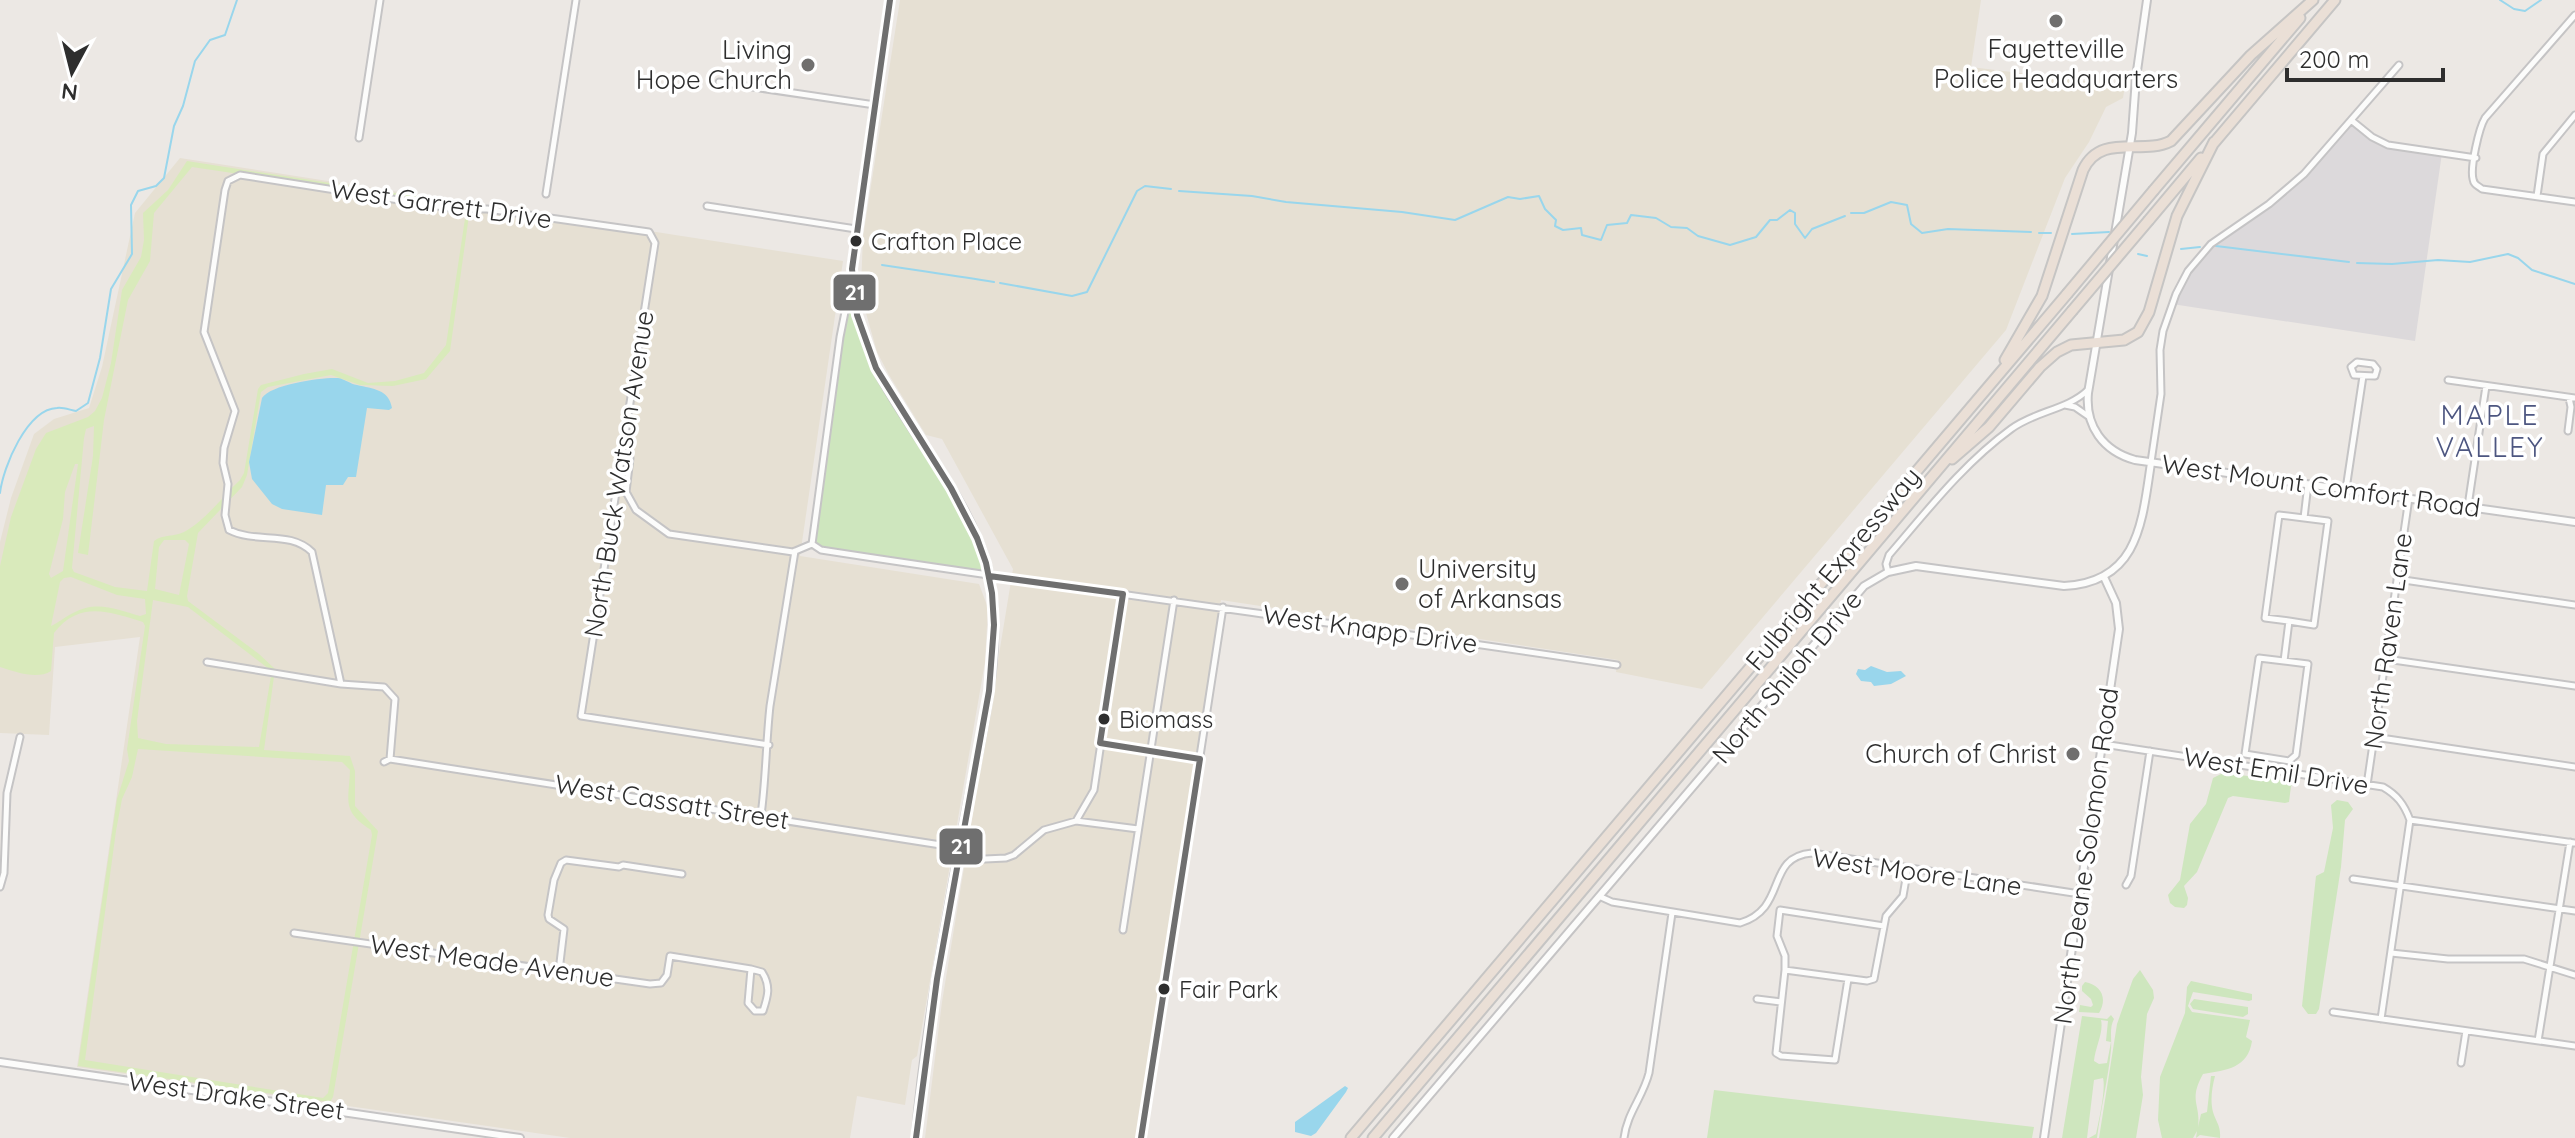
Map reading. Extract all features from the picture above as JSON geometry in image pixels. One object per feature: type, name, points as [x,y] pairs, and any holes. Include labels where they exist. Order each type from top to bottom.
[{"type":"highway","points":[[1997,377],[2002,363],[2042,296],[2086,164],[2103,150],[2130,145],[2160,146],[2178,136],[2251,55],[2314,0]]},
{"type":"highway","name":"Fulbright Expressway","points":[[1351,1138],[2314,0]]},
{"type":"highway","name":"Fulbright Expressway","points":[[1373,1138],[2335,0]]},
{"type":"highway","points":[[1934,474],[1978,438],[2050,357],[2071,345],[2124,340],[2138,332],[2143,325],[2177,216],[2214,142]]},
{"type":"main road","points":[[890,0],[856,229],[852,269],[855,300],[864,339],[876,368],[964,512],[981,548],[994,600],[995,639],[935,997],[916,1138]]},
{"type":"street","points":[[359,138],[380,0]]},
{"type":"street","points":[[546,194],[576,0]]},
{"type":"street","points":[[2088,416],[2088,390],[2130,145],[2147,0]]},
{"type":"street","points":[[2575,15],[2485,118],[2480,127],[2473,176],[2478,187],[2575,202]]},
{"type":"street","points":[[2104,577],[2123,561],[2136,541],[2143,518],[2161,394],[2161,339],[2181,282],[2199,255],[2211,244],[2260,212],[2293,185],[2399,65]]},
{"type":"street","points":[[719,82],[875,105]]},
{"type":"street","points":[[2537,196],[2543,154],[2575,115]]},
{"type":"street","points":[[2351,120],[2388,145],[2476,158]]},
{"type":"street","name":"West Garrett Drive","points":[[341,684],[312,552],[303,543],[292,540],[242,536],[229,530],[225,515],[228,484],[223,463],[224,448],[235,411],[204,332],[225,190],[233,177],[240,175],[456,209],[487,209],[649,232]]},
{"type":"street","points":[[707,206],[856,229]]},
{"type":"street","name":"North Buck Watson Avenue","points":[[649,232],[655,243],[581,716],[768,745]]},
{"type":"street","points":[[621,451],[630,458],[626,492],[636,510],[669,534],[795,551],[812,544],[840,337],[845,312],[855,300]]},
{"type":"street","points":[[2354,363],[2376,366],[2375,376],[2363,376],[2352,372],[2354,363]]},
{"type":"street","points":[[2346,489],[2363,376]]},
{"type":"street","points":[[2448,380],[2572,398],[2568,431]]},
{"type":"street","points":[[2468,506],[2486,386]]},
{"type":"street","points":[[1888,572],[1886,564],[1889,555],[1959,474],[2012,427],[2034,414],[2079,399],[2088,390]]},
{"type":"street","points":[[2065,405],[2075,407],[2088,416]]},
{"type":"street","name":"West Mount Comfort Road","points":[[2088,416],[2098,437],[2125,458],[2575,522]]},
{"type":"street","points":[[2304,518],[2308,484]]},
{"type":"street","name":"North Raven Lane","points":[[2367,785],[2409,497]]},
{"type":"street","points":[[2279,515],[2328,521],[2314,625],[2289,621],[2265,618],[2279,515]]},
{"type":"street","name":"West Knapp Drive","points":[[812,544],[821,550],[989,576],[1617,665]]},
{"type":"street","points":[[761,815],[770,706],[795,551]]},
{"type":"street","name":"North Shiloh Drive","points":[[1393,1138],[1854,596],[1876,578],[1905,567],[1928,567],[2064,586],[2104,577]]},
{"type":"street","name":"North Deane Solomon Road","points":[[2044,1138],[2119,621],[2116,603],[2104,577]]},
{"type":"street","points":[[2397,579],[2575,605]]},
{"type":"street","points":[[1123,594],[1094,790],[1076,821],[1138,829]]},
{"type":"street","points":[[1123,930],[1174,600]]},
{"type":"street","points":[[1141,1138],[1223,607]]},
{"type":"street","points":[[2284,661],[2289,621]]},
{"type":"street","points":[[2259,658],[2284,661],[2308,664],[2296,755],[2289,761],[2245,754],[2259,658]]},
{"type":"street","points":[[2386,659],[2575,686]]},
{"type":"street","points":[[207,662],[341,684]]},
{"type":"street","name":"West Cassatt Street","points":[[341,684],[384,687],[395,699],[387,761],[761,815],[960,851],[985,859],[1014,855],[1044,830],[1076,821]]},
{"type":"street","points":[[0,887],[4,873],[7,793],[20,737]]},
{"type":"street","points":[[2374,737],[2575,767]]},
{"type":"street","name":"West Emil Drive","points":[[2103,744],[2383,787],[2394,794],[2410,820]]},
{"type":"street","points":[[2126,885],[2131,876],[2150,751]]},
{"type":"street","points":[[2381,1019],[2410,820],[2572,843],[2538,1041]]},
{"type":"street","name":"West Moore Lane","points":[[1601,897],[1612,902],[1730,923],[1749,920],[1767,907],[1786,865],[1806,854],[2080,894]]},
{"type":"street","points":[[559,971],[564,929],[548,915],[558,867],[566,860],[682,874]]},
{"type":"street","points":[[1785,970],[1871,981],[1876,976],[1887,913],[1903,896],[1908,867]]},
{"type":"street","points":[[2353,879],[2575,911]]},
{"type":"street","points":[[1848,979],[1837,1055],[1832,1061],[1776,1053],[1785,970],[1785,956],[1777,936],[1780,910],[1884,926]]},
{"type":"street","points":[[1624,1138],[1629,1113],[1649,1073],[1672,913]]},
{"type":"street","name":"West Meade Avenue","points":[[294,933],[650,984],[661,983],[667,975],[670,956],[751,969]]},
{"type":"street","points":[[2390,953],[2448,959],[2524,959],[2575,975]]},
{"type":"street","points":[[751,969],[762,972],[768,982],[763,1011],[755,1011],[748,1003],[751,969]]},
{"type":"street","points":[[1757,999],[1781,1002]]},
{"type":"street","points":[[2333,1012],[2575,1046]]},
{"type":"street","points":[[2461,1063],[2466,1031]]},
{"type":"street","name":"West Drake Street","points":[[0,1062],[520,1138]]},
{"type":"shaded area","name":"University of Arkansas","points":[[900,0],[1981,0],[1971,67],[2125,86],[2123,98],[2106,107],[2089,142],[2065,178],[2006,330],[1702,689],[1616,672],[1618,660],[1221,600],[1136,1138],[925,1138],[942,1002],[1013,569],[942,439],[926,435],[889,375],[877,352],[866,313],[861,287],[863,237]]},
{"type":"shaded area","points":[[2351,120],[2380,142],[2442,153],[2415,341],[2172,304],[2199,255],[2281,195]]},
{"type":"shaded area","points":[[180,158],[843,261],[800,556],[979,584],[988,608],[985,662],[917,1056],[912,1060],[905,1105],[857,1096],[850,1138],[570,1138],[77,1067],[140,637],[55,647],[49,735],[0,733],[0,542],[11,498],[34,434],[54,419],[89,408],[102,367],[135,213]]},
{"type":"green space","points":[[187,161],[466,204],[470,208],[450,351],[426,379],[393,386],[360,385],[331,375],[268,387],[261,392],[247,475],[242,487],[198,533],[187,596],[188,601],[275,669],[264,750],[350,756],[355,771],[355,806],[378,831],[330,1102],[78,1066],[117,799],[129,761],[127,749],[145,626],[143,622],[107,612],[85,612],[74,616],[54,633],[51,671],[33,675],[0,667],[0,566],[11,517],[36,449],[46,433],[88,417],[102,398],[111,363],[122,290],[141,257],[143,213],[168,190]],"holes":[[[192,167],[460,207],[466,212],[446,345],[424,373],[395,381],[368,383],[332,369],[261,385],[244,473],[214,508],[192,527],[180,534],[154,541],[147,591],[115,587],[74,572],[72,568],[86,429],[94,426],[93,456],[78,553],[88,555],[104,420],[128,300],[150,261],[154,213]],[[75,464],[78,464],[63,571],[51,578],[49,574],[63,519],[65,492]],[[164,540],[185,540],[189,544],[179,595],[155,589],[159,547]],[[71,577],[117,595],[145,599],[146,614],[140,616],[106,607],[90,607],[51,626],[60,582]],[[153,600],[188,607],[269,669],[271,676],[259,747],[166,744],[138,738],[137,721]],[[138,749],[342,762],[350,770],[348,798],[351,811],[371,830],[372,835],[328,1093],[323,1098],[85,1060],[122,799],[132,777]]]},
{"type":"green space","points":[[850,308],[876,374],[940,475],[972,533],[981,557],[983,574],[971,572],[971,569],[824,549],[816,543],[814,534]]},
{"type":"green space","points":[[2223,773],[2281,780],[2289,785],[2293,780],[2296,783],[2291,786],[2289,802],[2285,803],[2233,796],[2228,798],[2197,872],[2184,886],[2187,905],[2184,908],[2175,907],[2168,895],[2180,880],[2190,824],[2206,804],[2213,778]]},
{"type":"green space","points":[[2337,800],[2348,802],[2353,809],[2345,820],[2341,867],[2319,1009],[2316,1014],[2308,1014],[2302,1006],[2316,876],[2324,872],[2333,828],[2331,805]]},
{"type":"green space","points":[[2140,970],[2153,990],[2154,998],[2147,1014],[2141,1077],[2143,1095],[2136,1138],[2099,1138],[2117,1024],[2133,979]]},
{"type":"green space","points":[[2191,981],[2252,994],[2249,1001],[2193,992],[2188,1006],[2192,1012],[2250,1020],[2246,1037],[2252,1041],[2250,1050],[2241,1062],[2228,1069],[2203,1074],[2196,1090],[2198,1127],[2201,1114],[2207,1112],[2211,1076],[2215,1076],[2212,1103],[2220,1138],[2200,1135],[2196,1138],[2197,1131],[2193,1138],[2162,1138],[2158,1120],[2160,1077],[2185,1013],[2187,987]]},
{"type":"green space","points":[[2085,982],[2099,989],[2103,997],[2099,1013],[2079,1012],[2080,1005],[2093,1005],[2082,991]]},
{"type":"green space","points":[[2194,999],[2248,1007],[2248,1014],[2243,1017],[2193,1009],[2190,1004]]},
{"type":"green space","points":[[2111,1015],[2114,1019],[2110,1061],[2097,1138],[2089,1138],[2096,1134],[2103,1078],[2094,1080],[2087,1138],[2062,1138],[2082,1016],[2107,1019]],"holes":[[[2101,1020],[2108,1021],[2106,1041],[2111,1042],[2107,1063],[2099,1064],[2094,1061]]]},
{"type":"green space","points":[[1714,1090],[2034,1127],[2032,1138],[1707,1138]]},
{"type":"water","points":[[338,378],[384,393],[392,408],[367,408],[356,477],[348,477],[343,485],[326,485],[322,515],[282,509],[272,504],[252,479],[249,462],[262,398],[286,385]]},
{"type":"water","points":[[1871,666],[1887,672],[1901,671],[1906,676],[1891,684],[1874,686],[1871,682],[1861,681],[1856,674],[1858,669],[1865,670]]},
{"type":"water","points":[[1345,1086],[1348,1088],[1346,1092],[1316,1133],[1311,1136],[1295,1132],[1295,1122]]},
{"type":"waterway","points":[[0,493],[11,455],[36,418],[57,408],[76,411],[88,403],[100,358],[111,289],[132,254],[131,205],[138,191],[156,186],[164,178],[174,126],[183,106],[195,61],[210,40],[225,35],[237,0]]},
{"type":"waterway","points":[[2500,0],[2514,9],[2525,11],[2541,0]]},
{"type":"waterway","points":[[1000,283],[1072,296],[1087,292],[1137,191],[1145,186],[1171,189]]},
{"type":"waterway","points":[[1179,191],[1252,196],[1455,220],[1508,197],[1539,196],[1545,209],[1556,220],[1555,226],[1563,230],[1581,228],[1582,235],[1601,240],[1607,225],[1627,223],[1631,215],[1656,218],[1671,227],[1687,228],[1698,236],[1730,245],[1756,237],[1770,220],[1777,220],[1790,210],[1795,213],[1795,224],[1805,238],[1812,229],[1845,216]]},
{"type":"waterway","points":[[1851,213],[1864,213],[1891,202],[1907,205],[1911,224],[1922,233],[1948,229],[2031,232]]},
{"type":"waterway","points":[[2072,234],[2109,232]]},
{"type":"waterway","points":[[2039,233],[2051,233]]},
{"type":"waterway","points":[[2216,246],[2349,262]]},
{"type":"waterway","points":[[2181,249],[2200,247]]},
{"type":"waterway","points":[[2138,254],[2147,256]]},
{"type":"waterway","points":[[2357,263],[2470,262],[2508,254],[2532,270],[2575,284]]},
{"type":"waterway","points":[[882,265],[994,282]]},
{"type":"transit line","name":"21","points":[[890,0],[852,269],[857,315],[876,368],[951,488],[977,538],[992,593],[994,625],[989,691],[937,979],[916,1138]]},
{"type":"transit line","name":"21","points":[[989,576],[1123,594],[1100,743],[1200,759],[1141,1138]]},
{"type":"place","name":"Fayetteville Police Headquarters","points":[[2056,21]]},
{"type":"place","name":"Living Hope Church","points":[[808,65]]},
{"type":"place","name":"Crafton Place","points":[[856,241]]},
{"type":"place","name":"University of Arkansas","points":[[1402,584]]},
{"type":"place","name":"Biomass","points":[[1104,719]]},
{"type":"place","name":"Church of Christ","points":[[2073,754]]},
{"type":"place","name":"Fair Park","points":[[1164,989]]},
{"type":"district","name":"MAPLE VALLEY","points":[[2490,431]]}]
